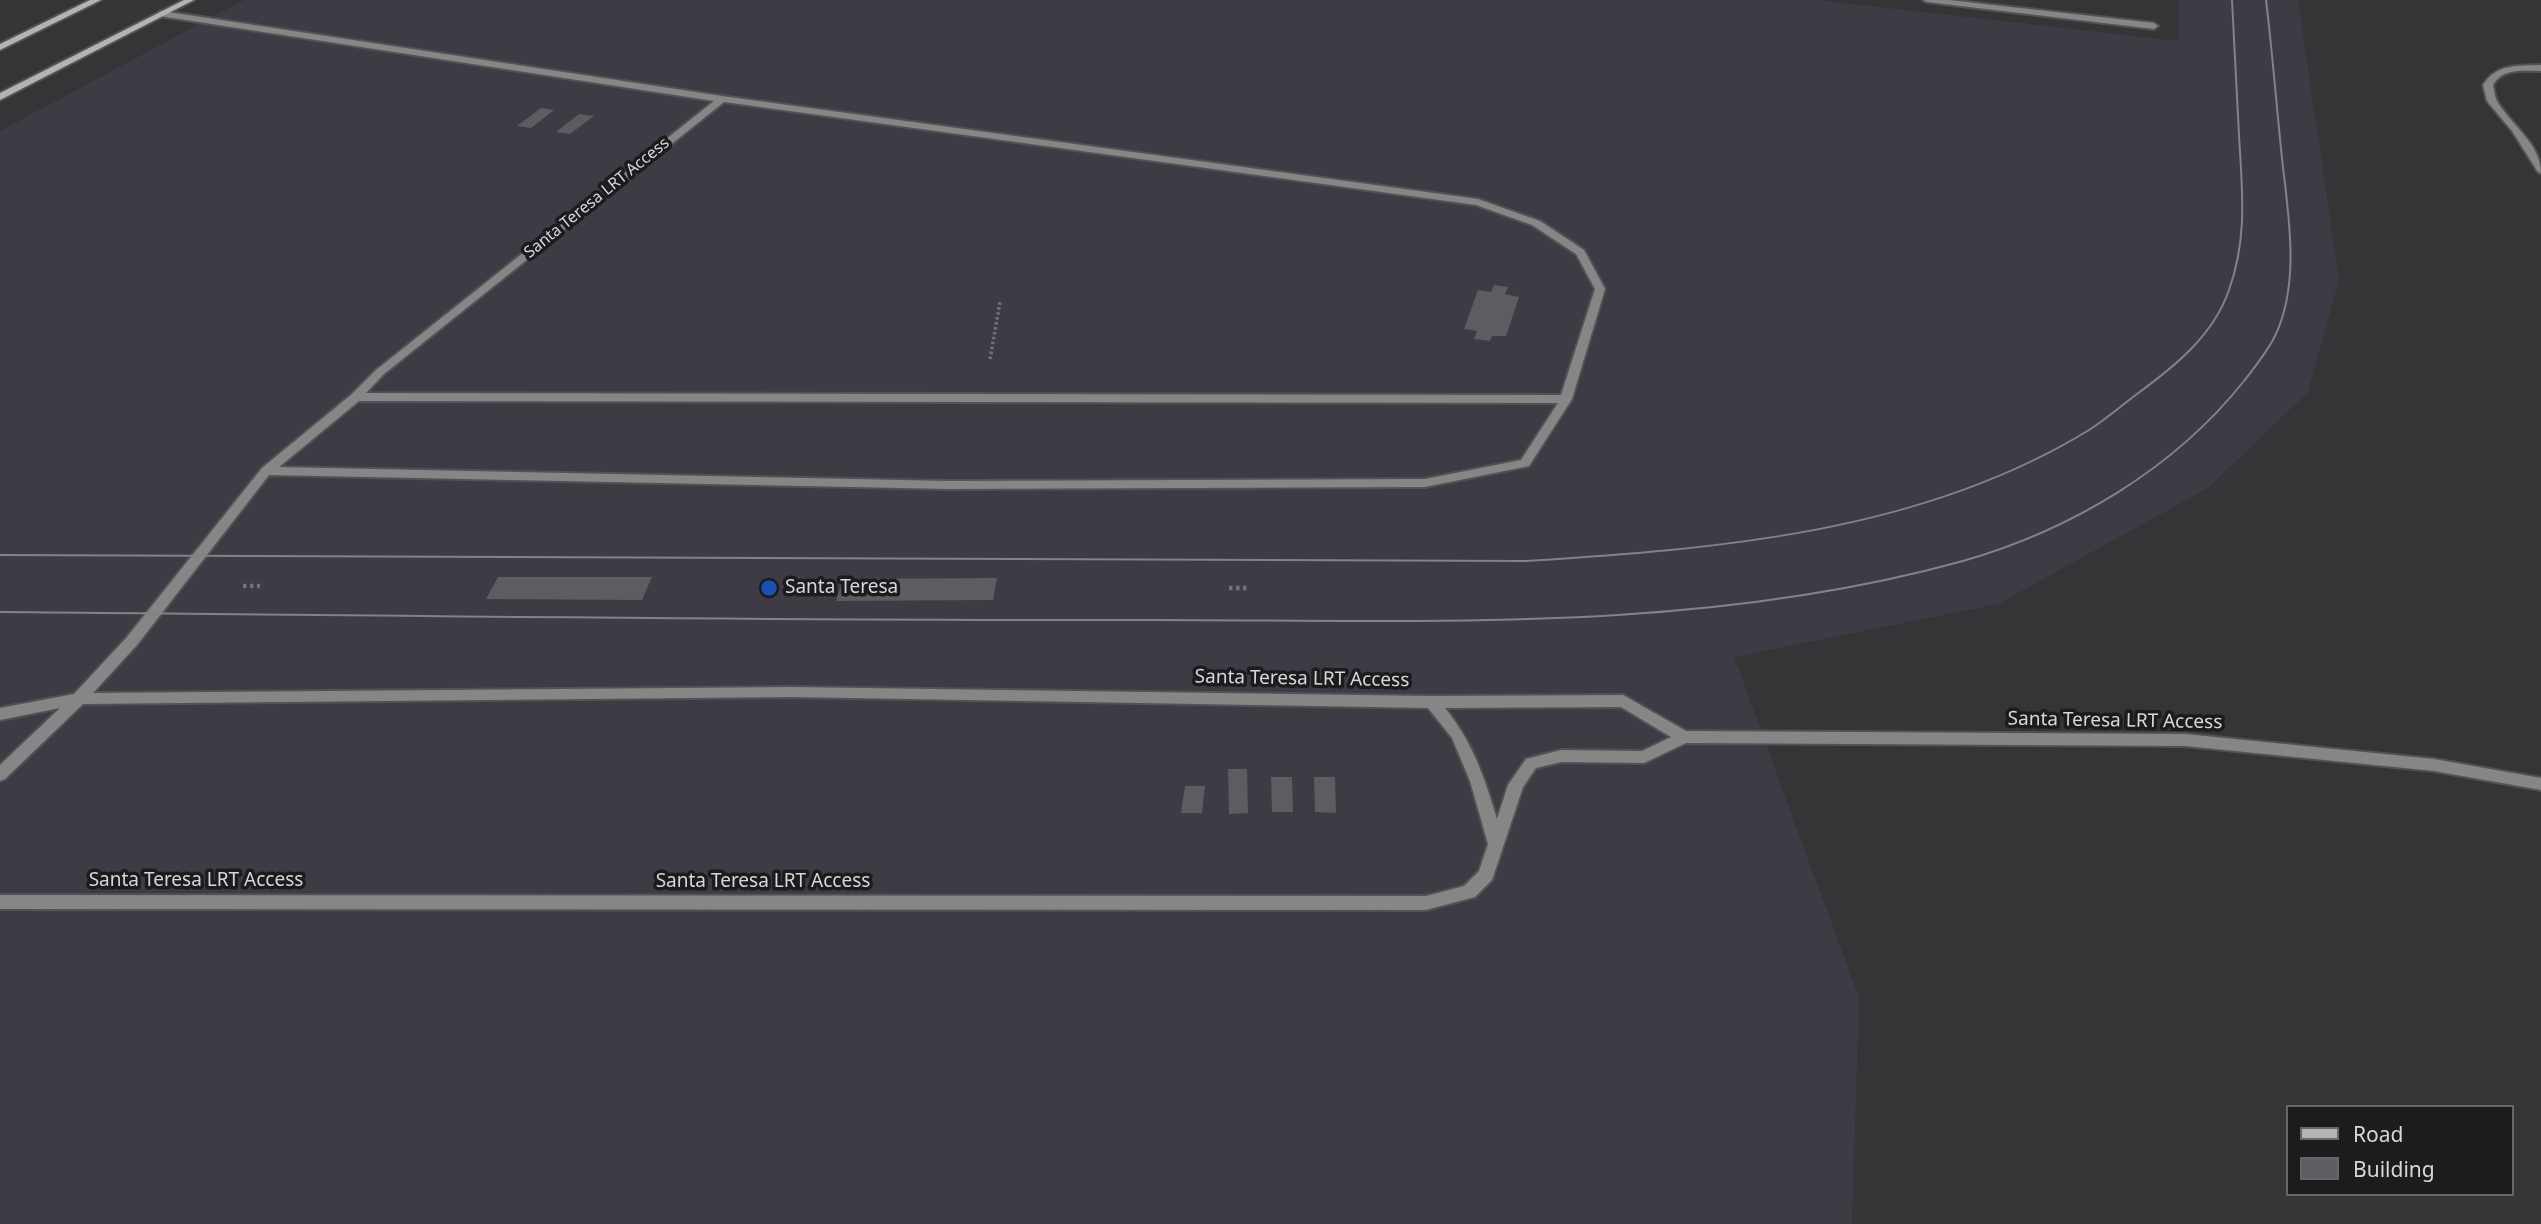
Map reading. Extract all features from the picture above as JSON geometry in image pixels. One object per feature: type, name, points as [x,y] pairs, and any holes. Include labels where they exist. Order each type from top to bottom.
[{"type":"main road","points":[[0,47],[97,0]]},
{"type":"main road","points":[[0,97],[190,0]]},
{"type":"street","points":[[1927,0],[2154,26]]},
{"type":"street","points":[[162,14],[722,99],[1478,202],[1536,223],[1580,252],[1600,289],[1566,399],[1525,463],[1425,483],[949,485],[266,471]]},
{"type":"street","points":[[2541,68],[2511,69],[2494,75],[2488,85],[2492,101],[2516,130],[2541,170]]},
{"type":"street","name":"Santa Teresa LRT Access","points":[[0,775],[79,699],[132,641],[266,471],[356,397],[380,372],[722,99]]},
{"type":"street","points":[[356,397],[1566,399]]},
{"type":"street","name":"Santa Teresa LRT Access","points":[[0,714],[79,699],[792,692],[1432,702],[1623,701],[1684,737]]},
{"type":"street","name":"Santa Teresa LRT Access","points":[[1432,702],[1458,735],[1478,781],[1496,844]]},
{"type":"street","name":"Santa Teresa LRT Access","points":[[0,902],[1426,903],[1469,892],[1486,875],[1516,785],[1531,763],[1561,756],[1644,757],[1684,737],[2185,740],[2434,765],[2541,784]]},
{"type":"path","points":[[989,360],[1000,302]]},
{"type":"path","points":[[243,586],[260,586]]},
{"type":"path","points":[[1229,589],[1248,588]]},
{"type":"shaded area","points":[[244,0],[1816,0],[2179,41],[2179,0],[2298,0],[2339,280],[2308,392],[2208,488],[1998,604],[1734,657],[1859,998],[1852,1224],[0,1224],[0,131]]},
{"type":"building","points":[[541,108],[554,110],[531,128],[517,126]]},
{"type":"building","points":[[579,114],[594,116],[570,134],[556,132]]},
{"type":"building","points":[[1494,285],[1508,287],[1505,294],[1519,297],[1506,336],[1492,336],[1490,341],[1474,339],[1477,331],[1464,329],[1478,290],[1491,292]]},
{"type":"building","points":[[498,577],[652,577],[642,600],[486,599]]},
{"type":"building","points":[[997,578],[993,600],[836,601],[843,579]]},
{"type":"building","points":[[1228,769],[1247,769],[1248,813],[1229,814]]},
{"type":"building","points":[[1271,777],[1292,777],[1293,812],[1272,812]]},
{"type":"building","points":[[1314,777],[1335,777],[1336,813],[1315,812]]},
{"type":"building","points":[[1185,786],[1205,786],[1202,813],[1181,813]]},
{"type":"tram line","points":[[0,555],[1525,561],[1670,550],[1744,541],[1816,530],[1887,514],[1957,492],[2024,465],[2089,430],[2179,361],[2213,322],[2229,290],[2241,232],[2242,194],[2232,0]]},
{"type":"tram line","points":[[0,612],[865,620],[1459,621],[1663,612],[1764,601],[1864,584],[1963,561],[2003,548],[2081,514],[2153,468],[2186,442],[2216,413],[2248,376],[2272,342],[2283,314],[2288,291],[2290,244],[2266,0]]},
{"type":"place","name":"Santa Teresa","points":[[769,588]]}]
